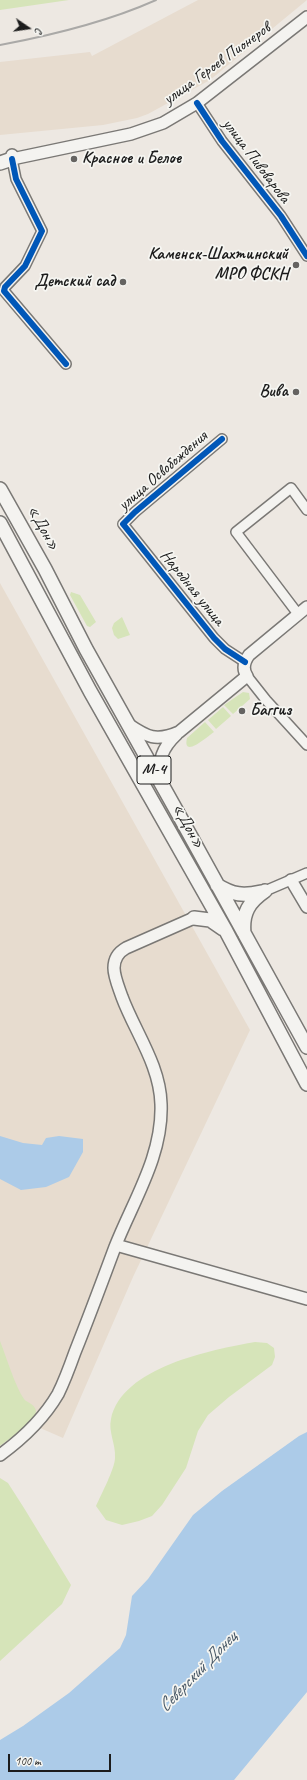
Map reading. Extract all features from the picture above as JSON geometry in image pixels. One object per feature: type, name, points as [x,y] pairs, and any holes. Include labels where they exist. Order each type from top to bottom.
[{"type":"highway","name":"«Дон»","points":[[0,489],[45,569],[86,649],[307,1047]]},
{"type":"highway","name":"«Дон»","points":[[0,524],[90,691],[226,931],[307,1084]]},
{"type":"highway","points":[[217,885],[228,892],[242,895],[265,891]]},
{"type":"highway","points":[[194,918],[204,906],[203,891]]},
{"type":"highway","points":[[245,936],[243,924],[246,909],[254,898],[265,891]]},
{"type":"highway","points":[[194,918],[210,920],[226,931]]},
{"type":"main road","name":"улица Героев Пионеров","points":[[5,159],[92,144],[142,132],[173,118],[197,104],[307,17]]},
{"type":"main road","points":[[160,782],[159,771],[162,752],[167,744],[245,669],[254,650],[307,607]]},
{"type":"main road","points":[[127,723],[153,738],[167,737],[179,732]]},
{"type":"main road","points":[[290,880],[307,908]]},
{"type":"main road","points":[[0,1455],[14,1445],[40,1418],[58,1394],[89,1318],[116,1245],[142,1186],[154,1154],[160,1132],[161,1104],[157,1076],[125,1004],[118,985],[114,966],[120,952],[126,948],[194,918]]},
{"type":"main road","points":[[116,1245],[307,1299]]},
{"type":"street","name":"улица Пивоварова","points":[[197,104],[222,141],[281,216],[307,256]]},
{"type":"street","points":[[5,159],[42,231],[25,266],[5,287],[4,291],[66,364]]},
{"type":"street","name":"улица Освобождения","points":[[123,524],[135,512],[222,439]]},
{"type":"street","points":[[298,614],[236,532],[291,488],[307,510]]},
{"type":"street","name":"Народная улица","points":[[123,524],[214,638],[245,669],[266,700],[307,745]]},
{"type":"street","points":[[265,891],[307,872]]},
{"type":"shaded area","points":[[198,0],[307,0],[210,80],[148,114],[137,118],[103,125],[0,135],[0,62],[90,52],[92,56]]},
{"type":"shaded area","points":[[0,583],[250,1030],[133,1277],[63,1438],[6,1413],[0,1401]]},
{"type":"green space","points":[[0,0],[69,0],[0,10]]},
{"type":"green space","points":[[71,592],[80,595],[96,622],[90,627],[87,626],[70,595]]},
{"type":"green space","points":[[122,617],[130,635],[118,639],[114,635],[112,628],[114,623]]},
{"type":"green space","points":[[243,692],[249,693],[250,699],[233,714],[224,705]]},
{"type":"green space","points":[[223,707],[231,716],[216,729],[208,720]]},
{"type":"green space","points":[[205,722],[214,732],[192,747],[188,747],[187,738]]},
{"type":"green space","points":[[0,1341],[14,1379],[24,1399],[35,1407],[36,1412],[35,1416],[27,1425],[0,1446]]},
{"type":"green space","points":[[255,1342],[267,1343],[274,1348],[275,1357],[272,1365],[229,1397],[208,1415],[198,1431],[186,1468],[162,1505],[152,1516],[139,1521],[122,1525],[106,1520],[96,1506],[113,1468],[115,1453],[110,1424],[119,1401],[132,1386],[150,1374],[171,1364],[215,1350]]},
{"type":"green space","points":[[0,1478],[8,1483],[71,1585],[62,1604],[0,1661]]},
{"type":"water","points":[[0,1136],[23,1143],[42,1145],[46,1138],[59,1136],[83,1139],[83,1152],[69,1177],[46,1187],[21,1190],[0,1179]]},
{"type":"water","name":"Северский Донец","points":[[307,1432],[307,1692],[234,1780],[0,1780],[0,1740],[23,1726],[69,1693],[120,1648],[126,1635],[132,1596],[148,1579],[193,1515],[222,1491],[299,1436]]},
{"type":"railway","points":[[0,45],[80,27],[118,15],[156,0]]},
{"type":"cycle path","points":[[197,103],[222,141],[281,216],[307,256]]},
{"type":"cycle path","points":[[12,159],[16,179],[42,231],[25,266],[5,287],[4,291],[66,364]]},
{"type":"cycle path","points":[[222,439],[135,512],[123,524],[214,638],[225,649],[245,662]]},
{"type":"place","name":"Красное и Белое","points":[[74,159]]},
{"type":"place","name":"Каменск-Шахтинский МРО ФСКН","points":[[296,265]]},
{"type":"place","name":"Детский сад","points":[[123,282]]},
{"type":"place","name":"Вива","points":[[296,392]]},
{"type":"place","name":"Баггиз","points":[[242,711]]}]
